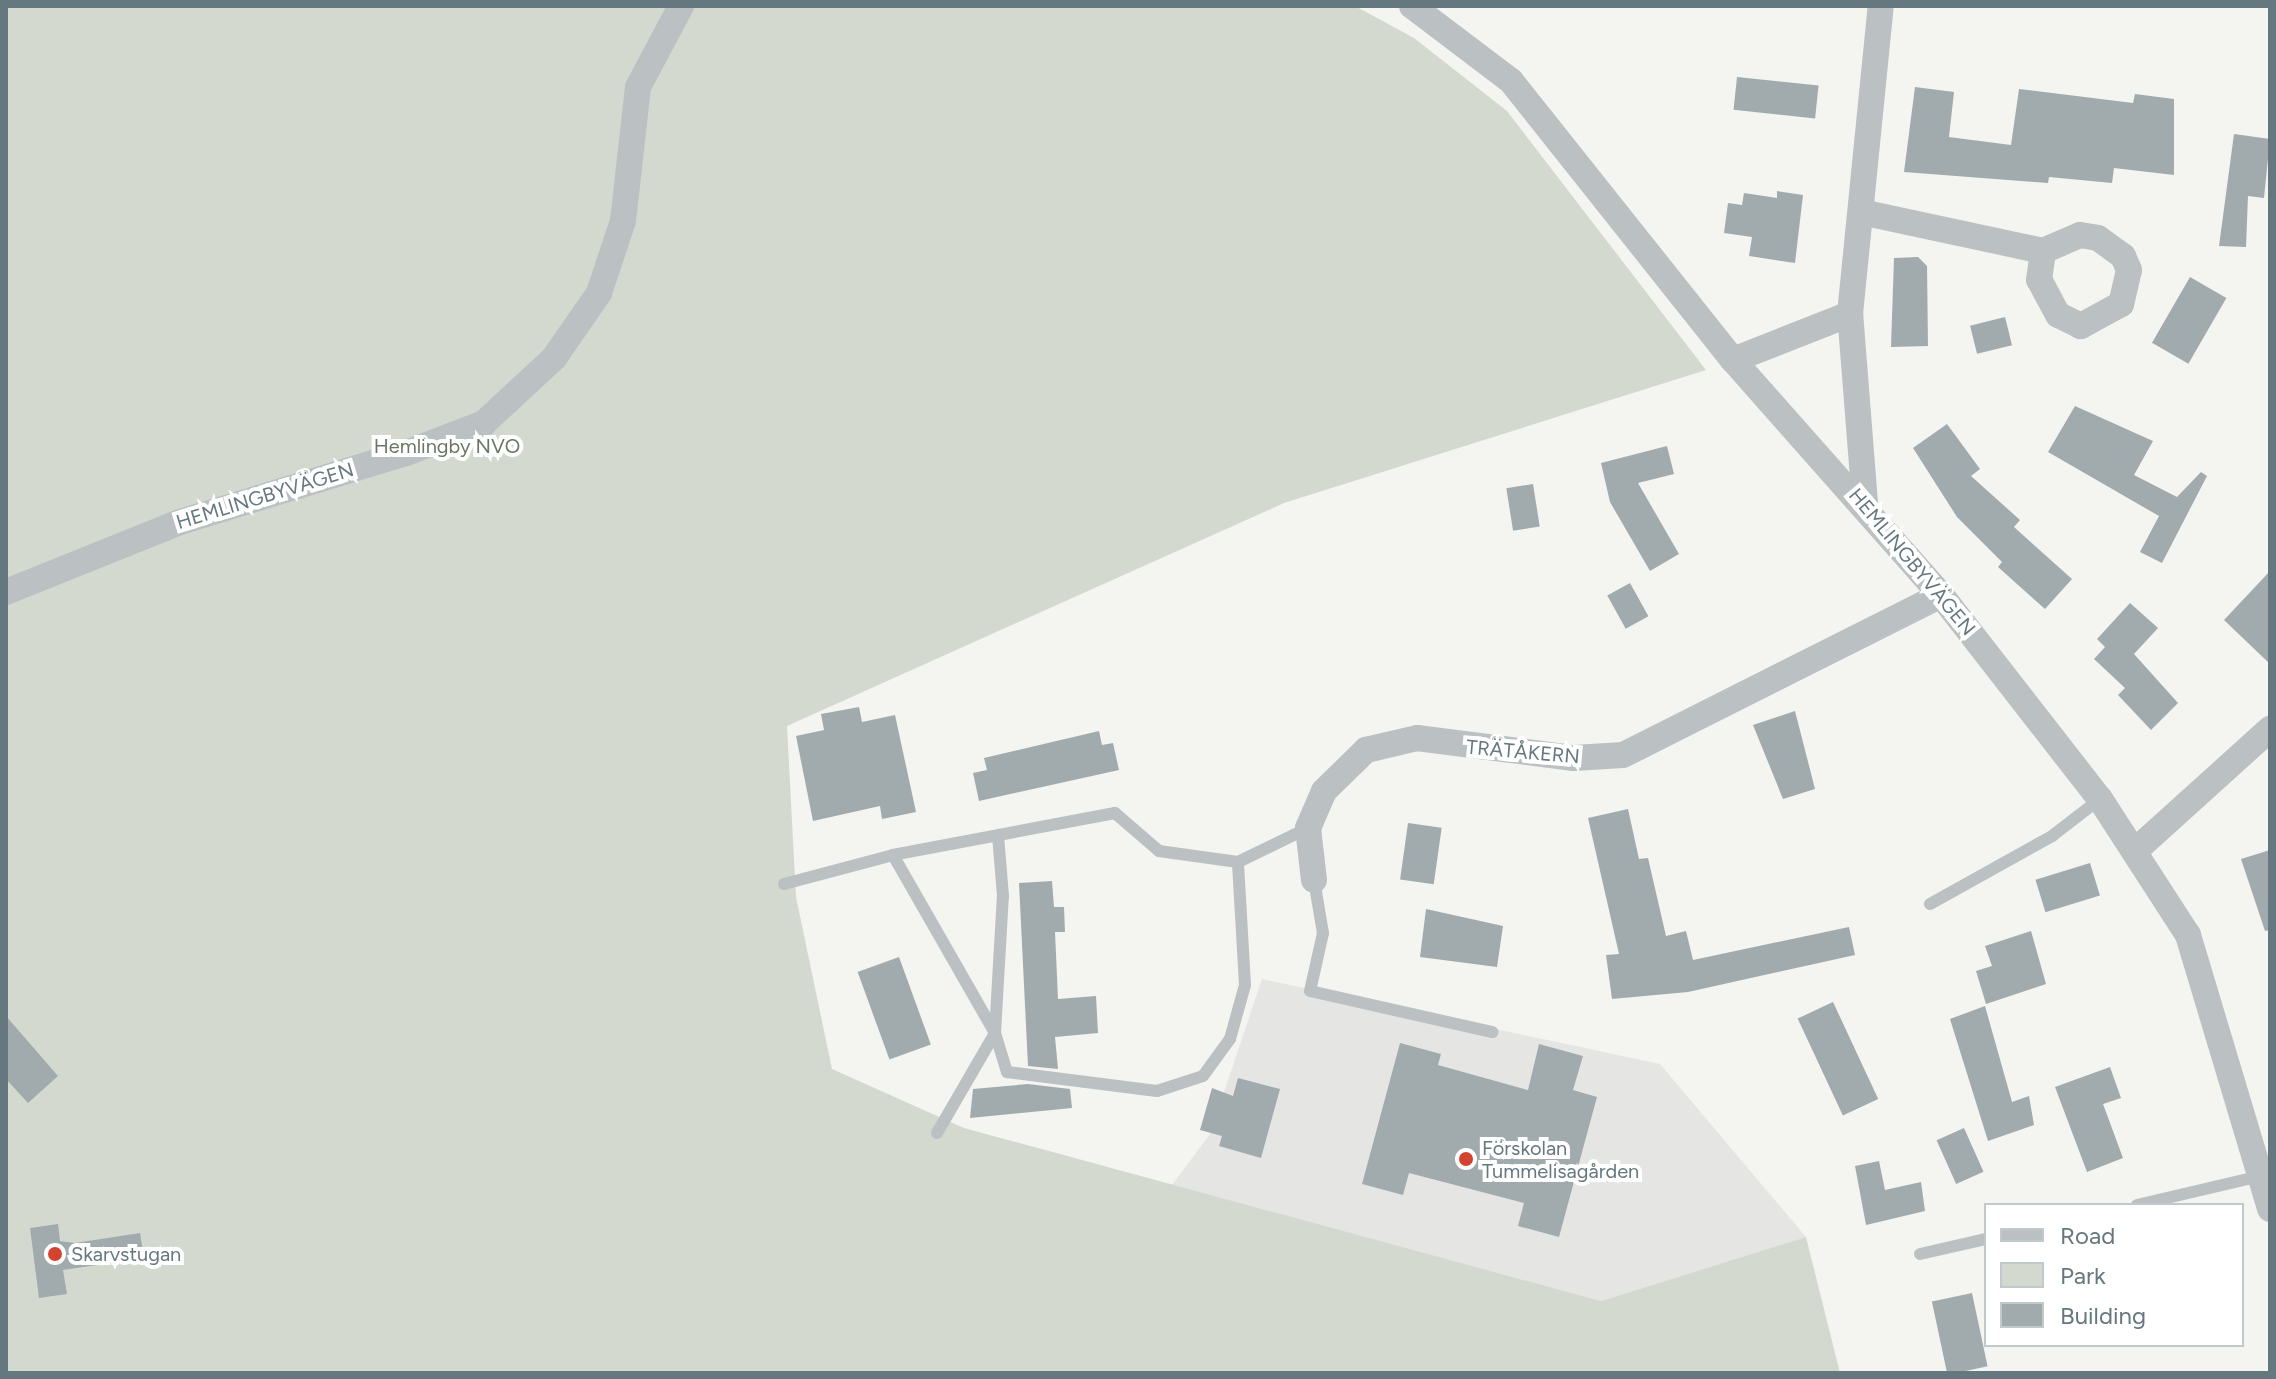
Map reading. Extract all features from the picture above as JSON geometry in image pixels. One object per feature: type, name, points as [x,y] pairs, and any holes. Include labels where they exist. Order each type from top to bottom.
[{"type":"street","name":"HEMLINGBYVÄGEN","points":[[6,592],[180,522],[406,453],[484,423],[554,358],[599,293],[623,221],[638,87],[681,6]]},
{"type":"street","name":"HEMLINGBYVÄGEN","points":[[1412,6],[1511,81],[1733,360],[1865,503],[1941,595],[2100,799],[2136,850],[2188,935],[2270,1209]]},
{"type":"street","points":[[1865,503],[1850,314],[1881,6]]},
{"type":"street","points":[[1861,212],[2043,251]]},
{"type":"street","points":[[1733,360],[1850,314]]},
{"type":"street","name":"TRÄTÅKERN","points":[[1314,880],[1308,828],[1324,791],[1366,750],[1417,738],[1574,758],[1623,755],[1941,595]]},
{"type":"street","points":[[2136,850],[2270,729]]},
{"type":"lane","points":[[1930,904],[2041,843],[2100,799]]},
{"type":"lane","points":[[784,884],[893,855],[1115,813],[1159,851],[1238,862],[1308,828]]},
{"type":"lane","points":[[937,1133],[995,1033],[1003,896],[998,835]]},
{"type":"lane","points":[[893,855],[995,1033],[1007,1072],[1157,1091],[1203,1076],[1230,1039],[1245,985],[1238,862]]},
{"type":"lane","points":[[1314,880],[1323,933],[1310,991],[1492,1032]]},
{"type":"lane","points":[[2146,1203],[2261,1176]]},
{"type":"lane","points":[[1920,1254],[1984,1239]]},
{"type":"shaded area","name":"Förskolan Tummelisagården","points":[[1262,979],[1660,1064],[1806,1237],[1601,1301],[1172,1185],[1210,1134]]},
{"type":"green space","name":"Hemlingby NVO","points":[[6,6],[1355,6],[1414,38],[1507,111],[1706,370],[1284,503],[787,726],[796,897],[832,1069],[964,1128],[1601,1301],[1806,1237],[1840,1373],[6,1373]]},
{"type":"building","points":[[1737,77],[1819,86],[1815,118],[1734,110]]},
{"type":"building","points":[[1915,87],[1954,92],[1949,137],[2011,145],[2019,89],[2133,103],[2135,94],[2174,99],[2174,175],[2114,168],[2112,183],[2049,177],[2048,183],[1904,172]]},
{"type":"building","points":[[2234,134],[2270,139],[2264,198],[2248,196],[2246,247],[2219,246]]},
{"type":"building","points":[[1777,191],[1803,195],[1795,263],[1749,256],[1752,237],[1724,233],[1728,203],[1742,205],[1744,193],[1777,198]]},
{"type":"building","points":[[1918,257],[1927,266],[1928,346],[1891,347],[1894,258]]},
{"type":"building","points":[[2190,277],[2226,298],[2188,364],[2152,343]]},
{"type":"building","points":[[2005,317],[2012,345],[1977,354],[1970,326]]},
{"type":"building","points":[[2075,406],[2153,441],[2134,475],[2177,497],[2201,472],[2207,476],[2162,563],[2140,552],[2159,516],[2048,452]]},
{"type":"building","points":[[1947,424],[1980,469],[1971,476],[2020,520],[2014,527],[2072,579],[2045,609],[1998,567],[2002,562],[1957,517],[1913,448]]},
{"type":"building","points":[[1667,446],[1674,474],[1638,483],[1679,554],[1650,571],[1610,502],[1601,463]]},
{"type":"building","points":[[1533,484],[1540,526],[1513,531],[1506,488]]},
{"type":"building","points":[[2270,571],[2270,664],[2224,620]]},
{"type":"building","points":[[1630,583],[1648,616],[1626,629],[1607,596]]},
{"type":"building","points":[[2130,603],[2158,628],[2134,654],[2178,703],[2151,730],[2118,695],[2125,688],[2094,659],[2105,647],[2097,639]]},
{"type":"building","points":[[859,707],[862,722],[895,715],[916,812],[882,819],[880,806],[813,821],[796,736],[824,730],[821,714]]},
{"type":"building","points":[[1795,711],[1815,789],[1783,799],[1753,725]]},
{"type":"building","points":[[1099,731],[1102,745],[1113,743],[1119,770],[979,801],[973,773],[987,770],[984,758]]},
{"type":"building","points":[[1628,809],[1639,859],[1648,858],[1666,936],[1686,931],[1693,960],[1849,927],[1855,955],[1688,992],[1612,999],[1606,955],[1619,954],[1588,818]]},
{"type":"building","points":[[1408,823],[1442,828],[1434,884],[1400,879]]},
{"type":"building","points":[[2270,850],[2270,930],[2265,931],[2241,859]]},
{"type":"building","points":[[2090,863],[2100,896],[2045,912],[2035,880]]},
{"type":"building","points":[[1052,881],[1054,907],[1064,907],[1065,932],[1055,932],[1058,999],[1096,996],[1098,1033],[1055,1037],[1058,1069],[1028,1066],[1019,883]]},
{"type":"building","points":[[1426,909],[1503,926],[1497,967],[1420,957]]},
{"type":"building","points":[[2031,931],[2046,984],[1986,1004],[1976,971],[1992,966],[1985,946]]},
{"type":"building","points":[[899,957],[931,1044],[889,1059],[858,972]]},
{"type":"building","points":[[1833,1002],[1878,1099],[1843,1115],[1798,1018]]},
{"type":"building","points":[[1985,1006],[2012,1102],[2029,1096],[2034,1125],[1988,1141],[1950,1019]]},
{"type":"building","points":[[6,1016],[58,1076],[28,1103],[6,1079]]},
{"type":"building","points":[[1400,1043],[1441,1054],[1438,1065],[1528,1090],[1539,1044],[1583,1056],[1573,1090],[1597,1097],[1559,1237],[1518,1226],[1524,1203],[1409,1173],[1403,1195],[1362,1184]]},
{"type":"building","points":[[2110,1067],[2121,1098],[2103,1104],[2123,1158],[2087,1172],[2055,1087]]},
{"type":"building","points":[[1238,1078],[1280,1089],[1261,1158],[1219,1146],[1222,1136],[1200,1130],[1212,1088],[1233,1096]]},
{"type":"building","points":[[1028,1084],[1070,1089],[1072,1108],[970,1118],[973,1089]]},
{"type":"building","points":[[1964,1128],[1984,1172],[1956,1184],[1937,1140]]},
{"type":"building","points":[[1879,1161],[1885,1190],[1921,1182],[1925,1211],[1866,1225],[1855,1166]]},
{"type":"building","points":[[58,1224],[60,1241],[75,1243],[140,1233],[144,1258],[63,1270],[67,1294],[39,1298],[30,1228]]},
{"type":"building","points":[[1972,1293],[1988,1366],[1947,1373],[1932,1302]]},
{"type":"place","name":"Förskolan Tummelisagården","points":[[1466,1159]]},
{"type":"place","name":"Skarvstugan","points":[[55,1254]]}]
